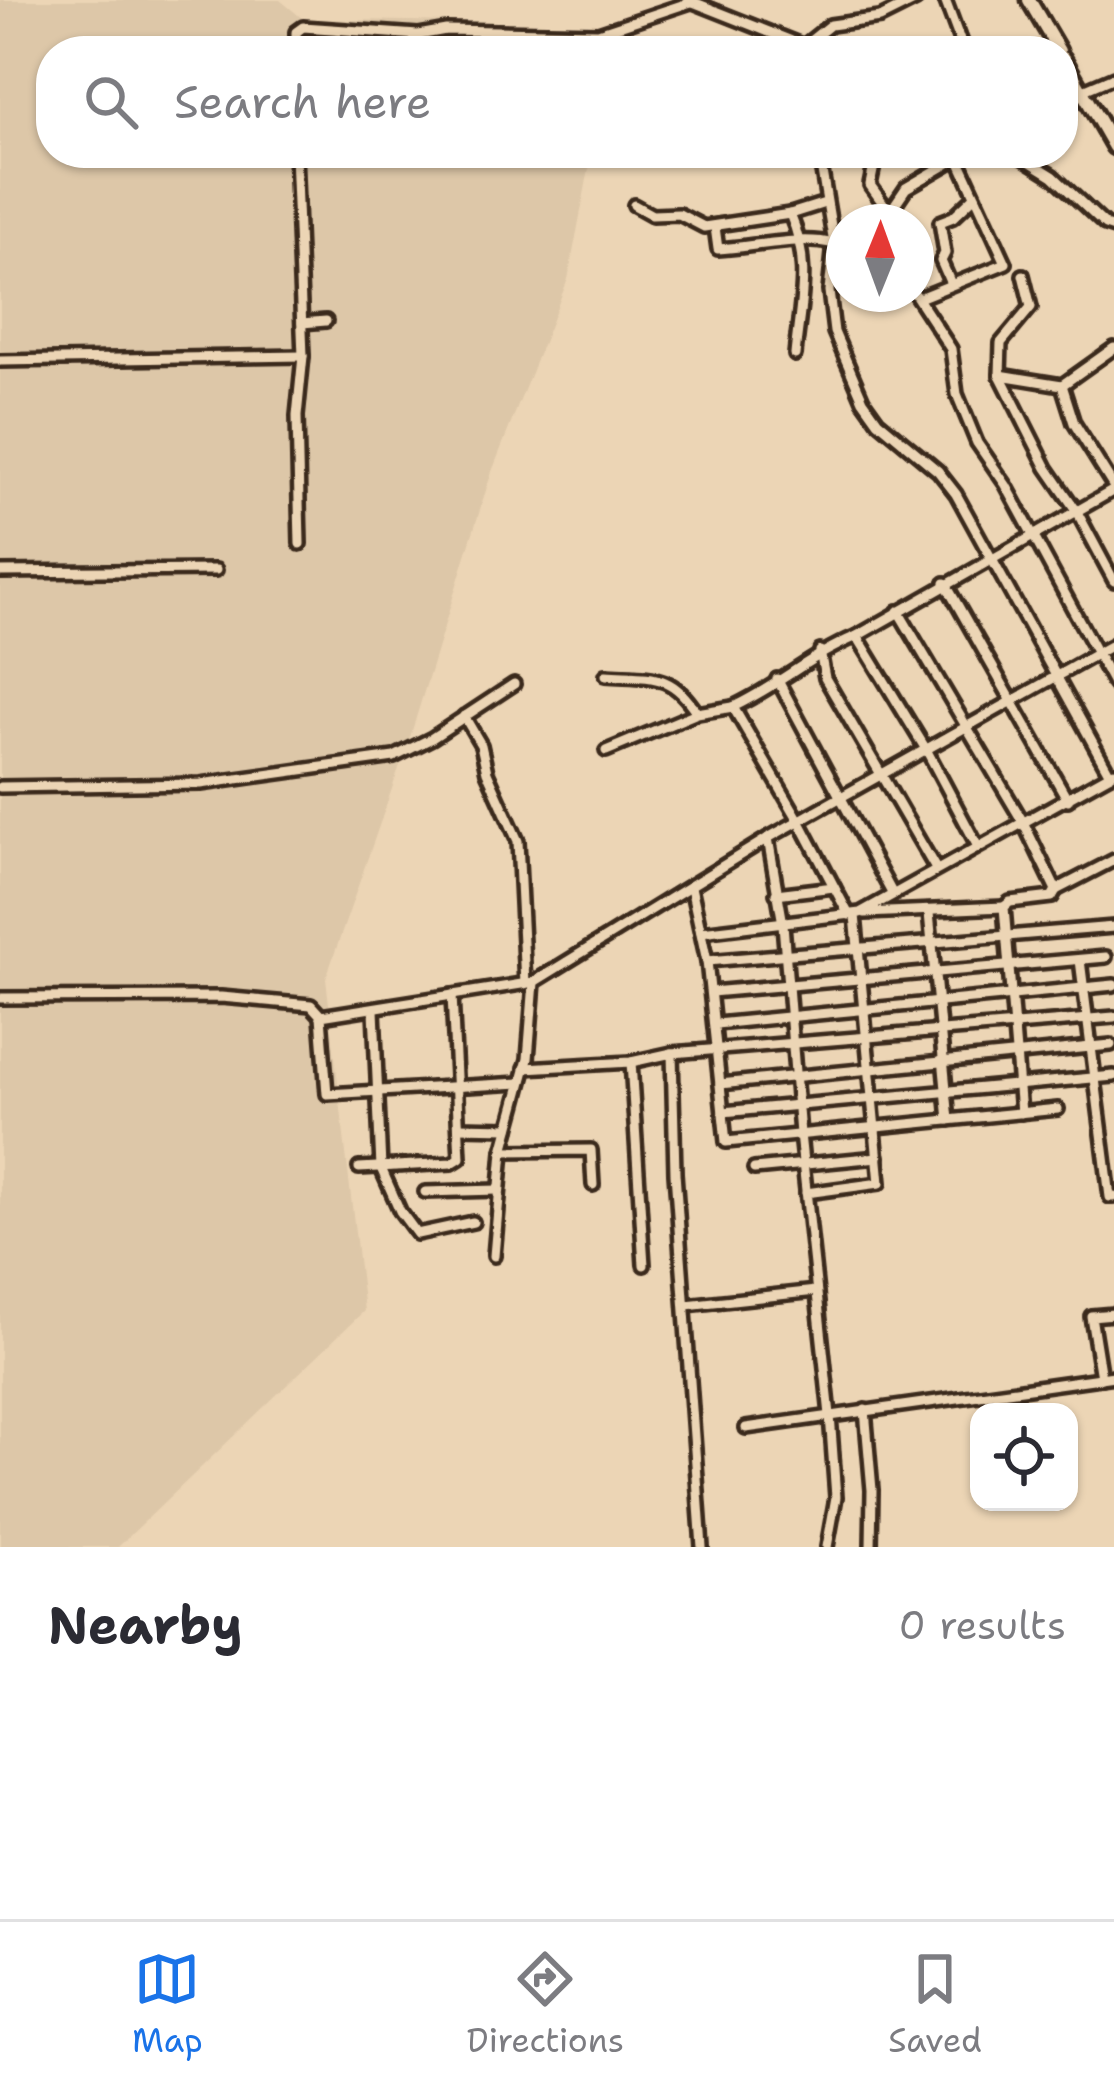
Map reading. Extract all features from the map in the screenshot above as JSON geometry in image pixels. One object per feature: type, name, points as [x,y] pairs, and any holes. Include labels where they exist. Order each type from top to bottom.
[{"type":"main road","points":[[1030,0],[1050,36]]},
{"type":"main road","points":[[1078,84],[1114,147]]},
{"type":"street","points":[[296,36],[303,28],[418,35],[446,31],[598,33],[691,0],[782,36]]},
{"type":"street","points":[[946,0],[959,36]]},
{"type":"street","points":[[816,36],[830,25],[880,17],[912,1]]},
{"type":"street","points":[[1082,91],[1114,77]]},
{"type":"street","points":[[296,168],[303,356],[297,416],[300,544]]},
{"type":"street","points":[[821,168],[826,208]]},
{"type":"street","points":[[873,168],[870,184],[884,204]]},
{"type":"street","points":[[893,204],[906,188],[941,168]]},
{"type":"street","points":[[934,290],[1006,263],[962,168]]},
{"type":"street","points":[[1040,168],[1114,228]]},
{"type":"street","points":[[951,284],[941,261],[945,253],[940,221],[953,217],[975,196]]},
{"type":"street","points":[[634,205],[652,215],[671,213],[698,226],[715,226],[790,214],[825,203]]},
{"type":"street","points":[[790,214],[802,241],[805,287],[795,355]]},
{"type":"street","points":[[715,226],[718,249],[812,238],[826,242]]},
{"type":"street","points":[[1023,275],[1031,307],[1001,343],[1000,375],[1047,468],[1114,581]]},
{"type":"street","points":[[830,312],[863,400],[878,421],[938,472],[956,494],[1112,773],[854,914]]},
{"type":"street","points":[[927,312],[950,349],[957,394],[977,443],[1006,484],[1114,685]]},
{"type":"street","points":[[302,323],[326,321]]},
{"type":"street","points":[[1000,375],[1062,385],[1114,348]]},
{"type":"street","points":[[0,361],[303,356]]},
{"type":"street","points":[[606,751],[697,713],[733,707],[762,693],[820,651],[857,636],[1114,489],[1074,423],[1062,385]]},
{"type":"street","points":[[0,572],[216,570]]},
{"type":"street","points":[[945,583],[1068,800]]},
{"type":"street","points":[[898,611],[1023,822],[1056,890]]},
{"type":"street","points":[[857,636],[977,845]]},
{"type":"street","points":[[321,1016],[529,983],[768,838],[1114,644]]},
{"type":"street","points":[[820,651],[825,678],[936,869]]},
{"type":"street","points":[[606,674],[668,680],[697,713]]},
{"type":"street","points":[[777,679],[892,893]]},
{"type":"street","points":[[0,787],[201,784],[394,757],[514,684]]},
{"type":"street","points":[[733,707],[834,887],[854,914],[880,1184],[806,1193]]},
{"type":"street","points":[[464,716],[481,746],[518,841],[529,983],[525,1068],[503,1150],[494,1256]]},
{"type":"street","points":[[768,838],[783,924],[830,1415],[836,1497],[827,1547]]},
{"type":"street","points":[[701,932],[854,914],[1004,907],[1010,902],[1052,897],[1056,890],[1114,860]]},
{"type":"street","points":[[691,886],[716,1024],[726,1142],[1058,1108]]},
{"type":"street","points":[[776,894],[834,887]]},
{"type":"street","points":[[1004,907],[1021,1113]]},
{"type":"street","points":[[929,913],[949,1120]]},
{"type":"street","points":[[707,961],[1114,927]]},
{"type":"street","points":[[711,992],[1106,956]]},
{"type":"street","points":[[1080,960],[1094,1078],[1108,1137],[1110,1197],[1114,1197]]},
{"type":"street","points":[[716,1024],[1114,985]]},
{"type":"street","points":[[359,1168],[457,1161],[452,994]]},
{"type":"street","points":[[0,998],[248,999],[310,1005],[321,1016],[327,1094],[520,1083]]},
{"type":"street","points":[[374,1010],[381,1168],[400,1210],[417,1234],[473,1222]]},
{"type":"street","points":[[525,1068],[631,1063],[672,1053],[1114,1017]]},
{"type":"street","points":[[719,1084],[1111,1045]]},
{"type":"street","points":[[672,1053],[674,1173],[702,1547]]},
{"type":"street","points":[[631,1063],[644,1265]]},
{"type":"street","points":[[723,1112],[1114,1076]]},
{"type":"street","points":[[459,1127],[509,1128]]},
{"type":"street","points":[[503,1150],[591,1150],[593,1185]]},
{"type":"street","points":[[754,1168],[878,1157]]},
{"type":"street","points":[[424,1192],[498,1190]]},
{"type":"street","points":[[686,1305],[816,1291]]},
{"type":"street","points":[[1101,1378],[1091,1316],[1114,1314]]},
{"type":"street","points":[[746,1428],[1114,1376]]},
{"type":"street","points":[[865,1410],[871,1547]]},
{"type":"shaded area","points":[[0,0],[280,0],[303,19],[616,25],[614,36],[36,36],[36,168],[589,168],[568,279],[491,474],[411,734],[326,978],[364,1311],[118,1547],[0,1547]]}]
